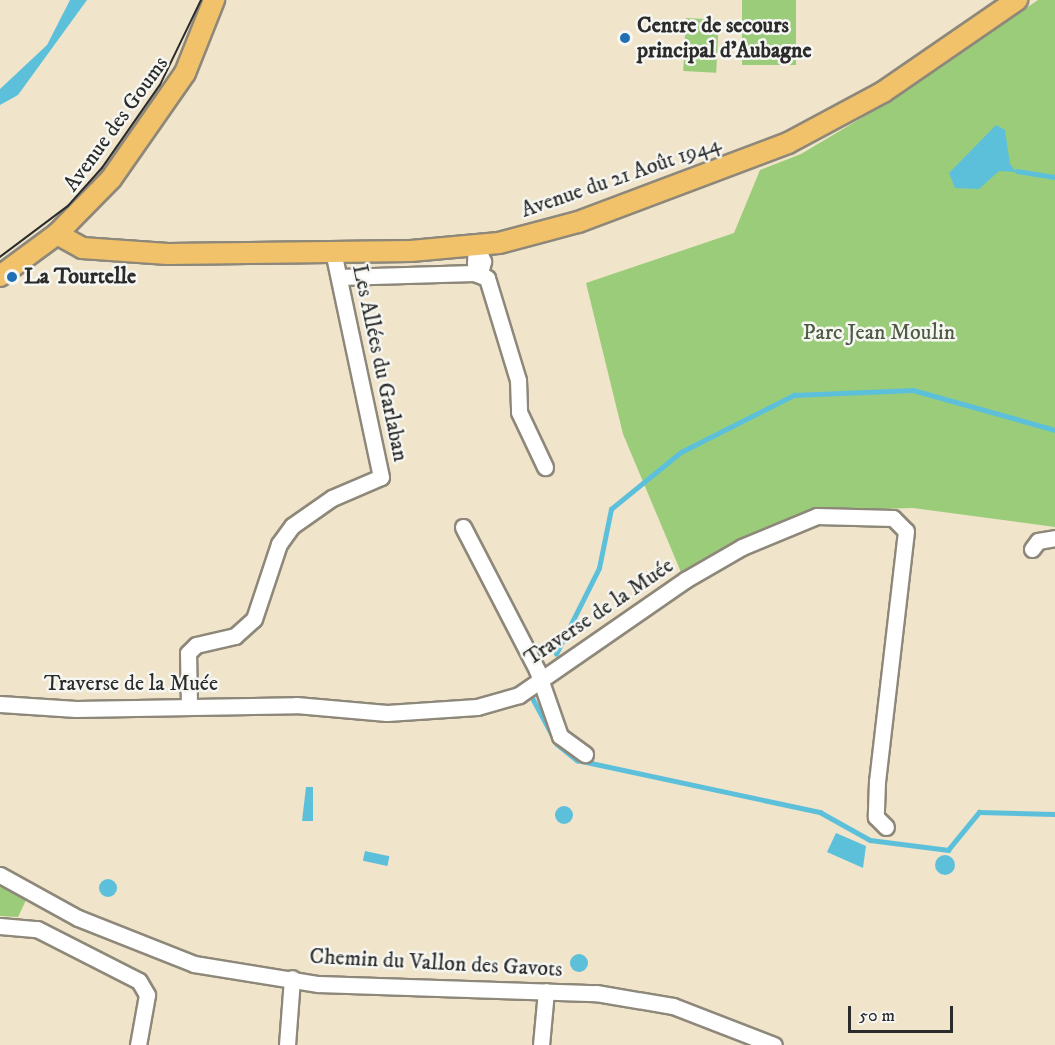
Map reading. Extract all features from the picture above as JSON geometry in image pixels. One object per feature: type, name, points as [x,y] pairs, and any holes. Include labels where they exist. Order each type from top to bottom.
[{"type":"main road","name":"Avenue des Goums","points":[[0,276],[57,234],[111,179],[185,73],[213,0]]},
{"type":"main road","name":"Avenue du 21 Août 1944","points":[[57,234],[81,248],[168,254],[333,251],[476,246],[578,222],[788,143],[883,92],[1017,0]]},
{"type":"street","points":[[476,246],[480,274],[488,282],[518,380],[523,425],[545,467]]},
{"type":"street","name":"Les Allées du Garlaban","points":[[189,704],[188,653],[196,645],[235,636],[254,619],[279,544],[292,526],[332,498],[381,477],[333,251]]},
{"type":"street","points":[[339,277],[480,274]]},
{"type":"street","name":"Traverse de la Muée","points":[[0,704],[76,709],[189,704],[426,713],[496,703],[539,680],[685,580],[752,543],[817,516],[901,520],[906,531],[877,781],[876,817],[886,826]]},
{"type":"street","points":[[463,527],[539,680],[560,736],[585,754]]},
{"type":"street","points":[[1032,549],[1038,541],[1055,538]]},
{"type":"street","name":"Chemin du Vallon des Gavots","points":[[0,875],[78,918],[161,954],[318,984],[546,991],[673,1006],[774,1045]]},
{"type":"street","points":[[0,926],[36,929],[145,987],[138,1045]]},
{"type":"street","points":[[287,1045],[292,978]]},
{"type":"street","points":[[542,1045],[546,991]]},
{"type":"green space","points":[[742,0],[796,0],[796,65],[742,65]]},
{"type":"green space","name":"Parc Jean Moulin","points":[[1038,0],[1055,0],[1055,527],[913,508],[813,511],[683,577],[623,434],[586,283],[734,233],[760,170],[801,154],[885,104]]},
{"type":"green space","points":[[686,18],[719,20],[716,73],[683,71]]},
{"type":"green space","points":[[0,886],[27,898],[18,917],[0,916]]},
{"type":"water","points":[[70,0],[87,0],[18,95],[0,105],[0,89],[47,45]]},
{"type":"water","points":[[996,125],[1005,130],[1010,164],[1016,172],[999,171],[979,189],[955,188],[949,173]]},
{"type":"water","points":[[306,787],[313,787],[313,821],[302,821]]},
{"type":"water","points":[[564,806],[570,809],[573,815],[570,821],[564,824],[558,821],[555,815],[558,809]]},
{"type":"water","points":[[836,833],[866,846],[863,868],[827,852]]},
{"type":"water","points":[[365,851],[389,856],[387,866],[363,861]]},
{"type":"water","points":[[945,855],[952,858],[955,865],[952,872],[945,875],[938,872],[935,865],[938,858]]},
{"type":"water","points":[[108,879],[114,882],[117,888],[114,894],[108,897],[102,894],[99,888],[102,882]]},
{"type":"water","points":[[579,954],[585,957],[588,963],[585,969],[579,972],[573,969],[570,963],[573,957]]},
{"type":"waterway","points":[[1017,171],[1055,177]]},
{"type":"waterway","points":[[556,654],[599,568],[611,509],[681,452],[794,395],[913,390],[1055,430]]},
{"type":"waterway","points":[[532,697],[557,744],[577,760],[820,812],[870,840],[948,850],[979,812],[1055,814]]},
{"type":"tram line","points":[[0,257],[68,206],[102,168],[160,85],[201,0]]},
{"type":"place","name":"Centre de secours principal d'Aubagne","points":[[625,38]]},
{"type":"place","name":"La Tourtelle","points":[[12,277]]}]
